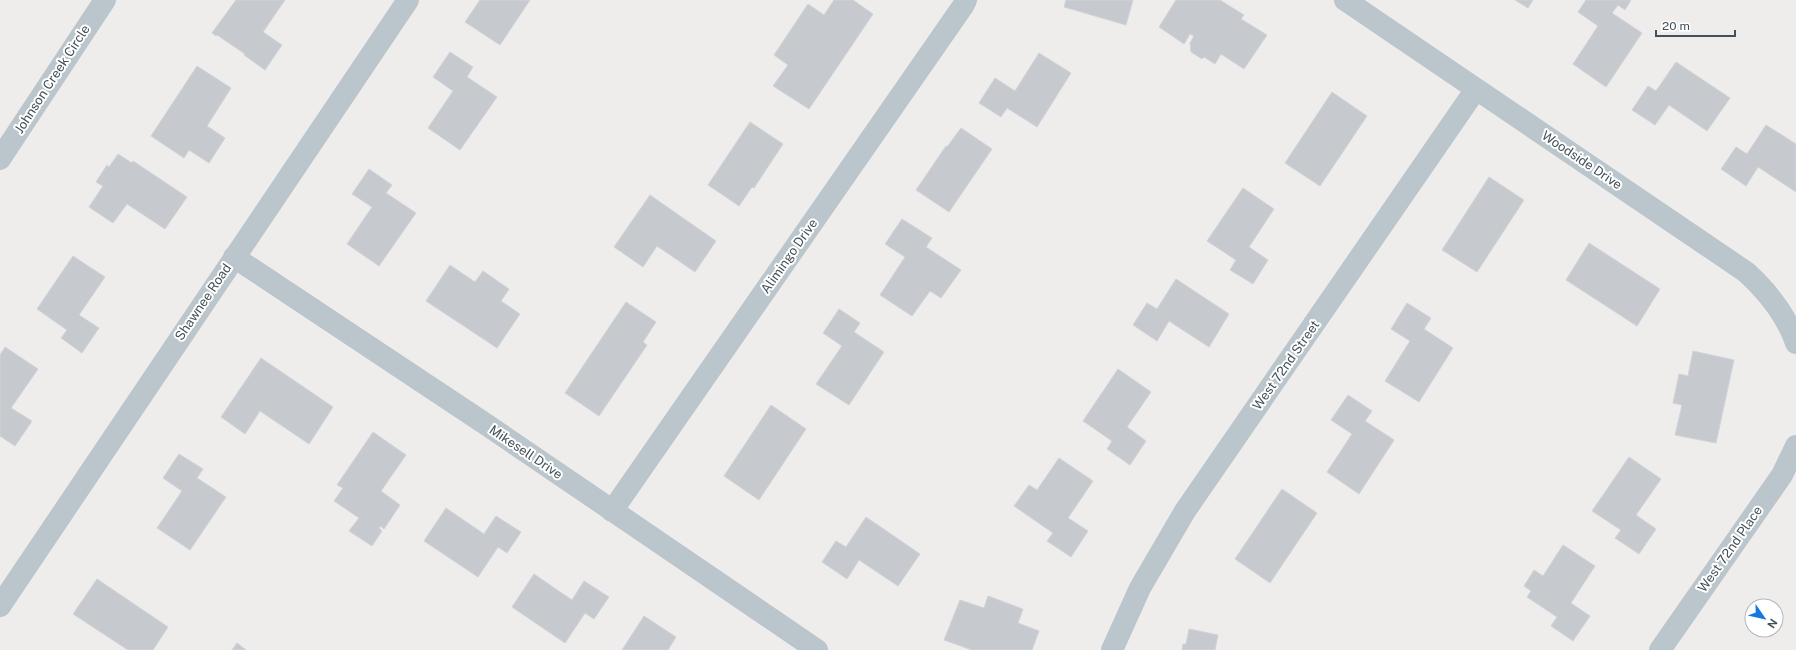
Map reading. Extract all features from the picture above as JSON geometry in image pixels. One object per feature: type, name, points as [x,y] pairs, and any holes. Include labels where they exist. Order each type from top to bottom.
[{"type":"street","name":"Johnson Creek Circle","points":[[0,158],[105,0]]},
{"type":"street","name":"Shawnee Road","points":[[0,606],[408,0]]},
{"type":"street","name":"Alimingo Drive","points":[[612,510],[964,6],[966,0]]},
{"type":"street","name":"Woodside Drive","points":[[1345,0],[1746,272],[1763,288],[1779,308],[1792,331],[1796,343]]},
{"type":"street","name":"West 72nd Street","points":[[1112,650],[1140,588],[1185,511],[1476,89]]},
{"type":"street","name":"Mikesell Drive","points":[[234,257],[480,421],[817,650]]},
{"type":"street","name":"West 72nd Place","points":[[1660,650],[1782,475],[1796,446]]},
{"type":"building","points":[[236,0],[285,0],[263,32],[282,45],[265,70],[244,55],[245,54],[212,33]]},
{"type":"building","points":[[480,0],[530,0],[500,45],[465,22]]},
{"type":"building","points":[[834,0],[853,0],[873,14],[809,109],[773,86],[788,65],[774,55],[808,4],[824,15]]},
{"type":"building","points":[[1066,0],[1133,0],[1126,25],[1064,7]]},
{"type":"building","points":[[1176,0],[1220,0],[1244,15],[1241,19],[1267,35],[1244,69],[1221,54],[1215,64],[1204,57],[1202,59],[1191,52],[1190,43],[1194,36],[1190,34],[1184,44],[1159,27]]},
{"type":"building","points":[[1515,0],[1533,0],[1528,8]]},
{"type":"building","points":[[1586,0],[1631,0],[1625,10],[1618,5],[1612,13],[1642,33],[1606,87],[1573,64],[1598,26],[1578,12]]},
{"type":"building","points":[[450,52],[473,67],[467,77],[497,97],[460,150],[428,128],[453,91],[433,77]]},
{"type":"building","points":[[1039,53],[1071,73],[1037,127],[1007,108],[1001,117],[979,103],[995,78],[1015,91]]},
{"type":"building","points":[[1676,62],[1730,98],[1707,131],[1669,105],[1655,125],[1632,110],[1648,86],[1656,91]]},
{"type":"building","points":[[197,66],[231,88],[207,126],[225,138],[209,163],[189,150],[184,158],[151,136]]},
{"type":"building","points":[[1332,92],[1367,116],[1320,186],[1285,163]]},
{"type":"building","points":[[750,122],[783,144],[754,188],[752,187],[739,206],[708,185]]},
{"type":"building","points":[[1766,125],[1796,144],[1796,192],[1758,167],[1746,186],[1721,169],[1736,147],[1747,154]]},
{"type":"building","points":[[961,128],[992,149],[949,212],[916,190],[946,146],[947,147]]},
{"type":"building","points":[[118,154],[132,163],[133,161],[187,197],[165,229],[127,204],[113,223],[89,207],[103,186],[96,182],[107,165],[109,167]]},
{"type":"building","points":[[369,169],[392,185],[386,193],[416,213],[379,266],[347,244],[372,207],[352,194]]},
{"type":"building","points":[[1489,177],[1524,200],[1477,272],[1442,250]]},
{"type":"building","points":[[1243,188],[1274,209],[1249,247],[1268,260],[1253,284],[1230,270],[1236,260],[1207,241]]},
{"type":"building","points":[[650,195],[716,241],[695,272],[657,246],[643,267],[614,247]]},
{"type":"building","points":[[902,219],[932,238],[926,247],[961,270],[941,298],[930,291],[912,316],[880,295],[905,257],[885,244]]},
{"type":"building","points":[[1589,243],[1660,289],[1637,326],[1566,280]]},
{"type":"building","points":[[73,256],[105,277],[79,315],[99,328],[82,353],[61,338],[67,330],[37,309]]},
{"type":"building","points":[[450,265],[475,282],[483,271],[509,289],[501,301],[520,314],[497,348],[426,301]]},
{"type":"building","points":[[1176,279],[1229,314],[1209,347],[1169,321],[1157,341],[1133,325],[1147,303],[1157,309]]},
{"type":"building","points":[[626,302],[656,322],[643,342],[647,345],[599,416],[565,393]]},
{"type":"building","points":[[1407,303],[1431,318],[1424,329],[1453,348],[1419,402],[1385,381],[1410,341],[1391,329]]},
{"type":"building","points":[[839,309],[860,323],[854,332],[884,352],[849,405],[816,384],[842,346],[823,333]]},
{"type":"building","points":[[5,347],[38,369],[11,408],[32,421],[15,446],[0,436],[0,355]]},
{"type":"building","points":[[1693,351],[1734,360],[1716,443],[1675,435],[1682,405],[1673,403],[1679,374],[1688,376]]},
{"type":"building","points":[[261,358],[333,407],[309,444],[260,411],[245,434],[221,417]]},
{"type":"building","points":[[1118,369],[1151,392],[1127,427],[1146,441],[1130,465],[1107,449],[1112,441],[1083,421]]},
{"type":"building","points":[[1348,395],[1372,411],[1365,421],[1394,440],[1359,494],[1327,472],[1352,434],[1331,420]]},
{"type":"building","points":[[771,405],[806,429],[759,500],[724,476]]},
{"type":"building","points":[[373,432],[406,455],[381,491],[400,505],[384,529],[380,526],[379,528],[382,531],[372,546],[349,531],[359,518],[334,501],[343,488],[337,485]]},
{"type":"building","points":[[179,454],[203,469],[197,478],[226,497],[190,550],[157,528],[182,491],[163,478]]},
{"type":"building","points":[[1629,457],[1661,479],[1636,515],[1656,529],[1639,554],[1615,538],[1621,530],[1592,511]]},
{"type":"building","points":[[1059,458],[1093,481],[1068,518],[1088,531],[1071,557],[1047,541],[1053,533],[1014,506],[1029,485],[1037,490]]},
{"type":"building","points":[[1282,489],[1317,513],[1270,583],[1235,559]]},
{"type":"building","points":[[446,508],[484,534],[496,516],[521,532],[507,553],[498,547],[478,577],[424,541]]},
{"type":"building","points":[[866,517],[920,554],[898,586],[859,560],[847,579],[822,562],[836,541],[846,547]]},
{"type":"building","points":[[1563,545],[1595,566],[1571,603],[1590,616],[1573,641],[1551,626],[1557,617],[1527,597],[1531,591],[1524,586],[1534,570],[1543,576]]},
{"type":"building","points":[[534,574],[572,600],[584,581],[609,597],[594,619],[585,613],[565,643],[512,607]]},
{"type":"building","points":[[97,579],[168,627],[153,650],[128,650],[73,614]]},
{"type":"building","points":[[988,596],[1023,609],[1018,623],[1039,631],[1032,650],[972,650],[944,640],[960,600],[984,608]]},
{"type":"building","points":[[644,616],[676,637],[668,650],[622,650]]},
{"type":"building","points":[[1189,629],[1218,635],[1215,650],[1182,650],[1183,644],[1186,644]]},
{"type":"building","points":[[237,643],[246,650],[232,650]]}]
